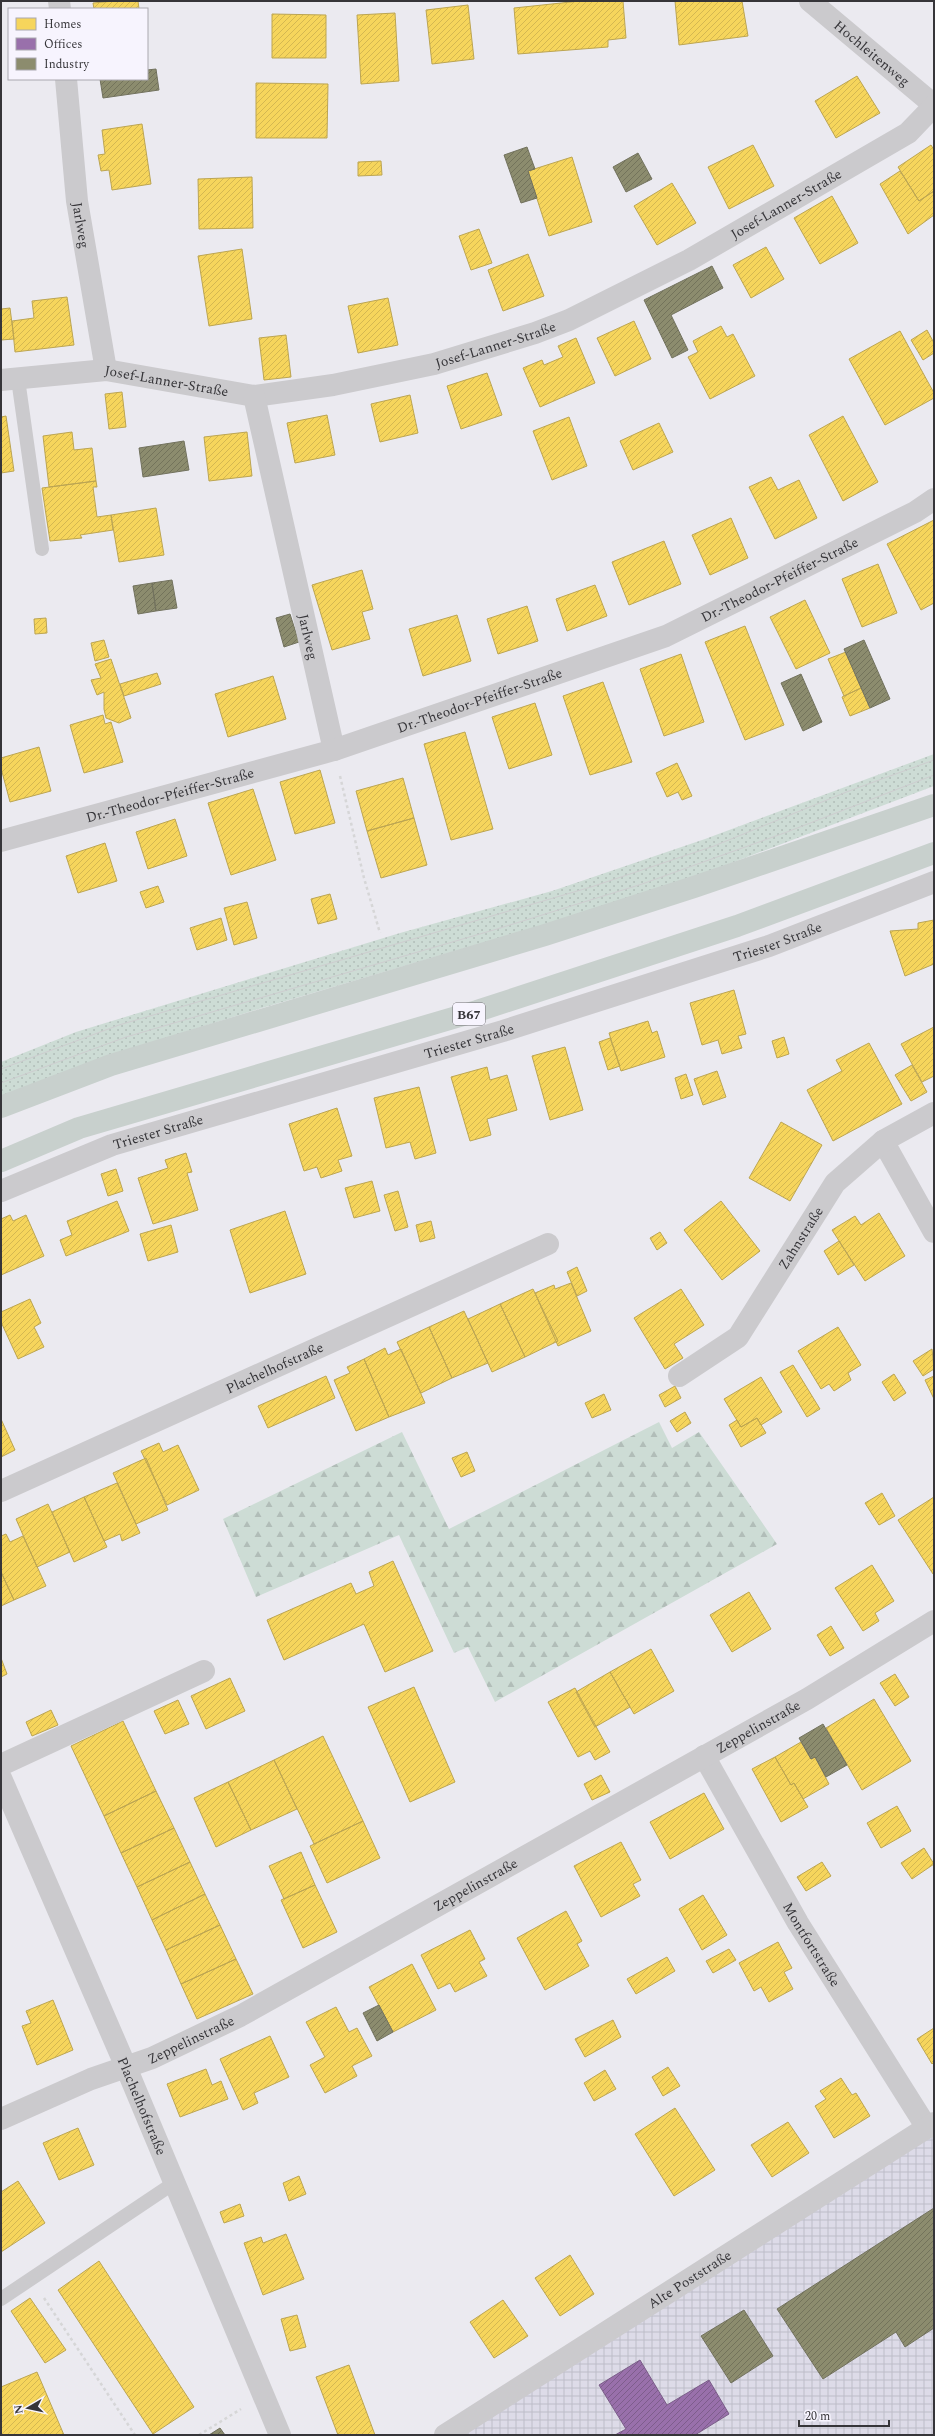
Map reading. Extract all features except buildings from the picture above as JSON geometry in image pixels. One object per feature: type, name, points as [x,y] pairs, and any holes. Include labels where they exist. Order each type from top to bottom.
[{"type":"main road","points":[[1,1106],[111,1065],[545,935],[694,887],[934,805]]},
{"type":"main road","name":"Triester Straße","points":[[1,1161],[79,1128],[476,1011],[737,926],[934,853]]},
{"type":"street","name":"Hochleitenweg","points":[[810,1],[934,105]]},
{"type":"street","name":"Jarlweg","points":[[66,80],[77,201],[106,370]]},
{"type":"street","name":"Josef-Lanner-Straße","points":[[10,379],[106,370],[254,396],[332,385],[434,364],[536,333],[569,320],[689,260],[908,132],[934,105]]},
{"type":"street","name":"Jarlweg","points":[[254,396],[334,750]]},
{"type":"street","name":"Dr.-Theodor-Pfeiffer-Straße","points":[[1,841],[334,750],[666,636],[915,512],[934,499]]},
{"type":"street","name":"Triester Straße","points":[[1,1191],[112,1145],[503,1031],[769,946],[934,882]]},
{"type":"street","name":"Zahnstraße","points":[[679,1376],[738,1337],[835,1183],[883,1141],[934,1113]]},
{"type":"street","points":[[883,1141],[934,1232]]},
{"type":"street","name":"Plachelhofstraße","points":[[1,1491],[548,1244]]},
{"type":"street","name":"Zeppelinstraße","points":[[1,2118],[91,2079],[152,2058],[254,2009],[807,1699],[934,1621]]},
{"type":"street","points":[[1,1765],[204,1671]]},
{"type":"street","name":"Montfortstraße","points":[[704,1756],[798,1923],[930,2126]]},
{"type":"street","name":"Plachelhofstraße","points":[[1,1778],[126,2067],[280,2435]]},
{"type":"street","name":"Alte Poststraße","points":[[445,2435],[930,2126]]},
{"type":"lane","points":[[10,379],[42,550]]},
{"type":"lane","points":[[1,2299],[174,2183]]},
{"type":"path","points":[[334,750],[364,878],[380,933]]},
{"type":"path","points":[[31,2279],[136,2435]]},
{"type":"path","points":[[199,2435],[263,2396]]},
{"type":"shaded area","points":[[934,2123],[934,2435],[445,2435]]},
{"type":"green space","points":[[934,754],[934,786],[713,870],[560,920],[262,1008],[95,1060],[1,1098],[1,1062],[76,1032],[400,933],[552,891],[705,839]]},
{"type":"green space","points":[[659,1422],[672,1448],[699,1432],[777,1544],[495,1702],[468,1647],[454,1653],[399,1535],[256,1597],[223,1519],[402,1432],[449,1529]]},
{"type":"tram line","points":[[1,1069],[119,1025],[591,887],[714,846],[849,791],[934,760]]},
{"type":"tram line","points":[[1,1083],[126,1037],[497,929],[642,884],[787,832],[934,775]]}]
